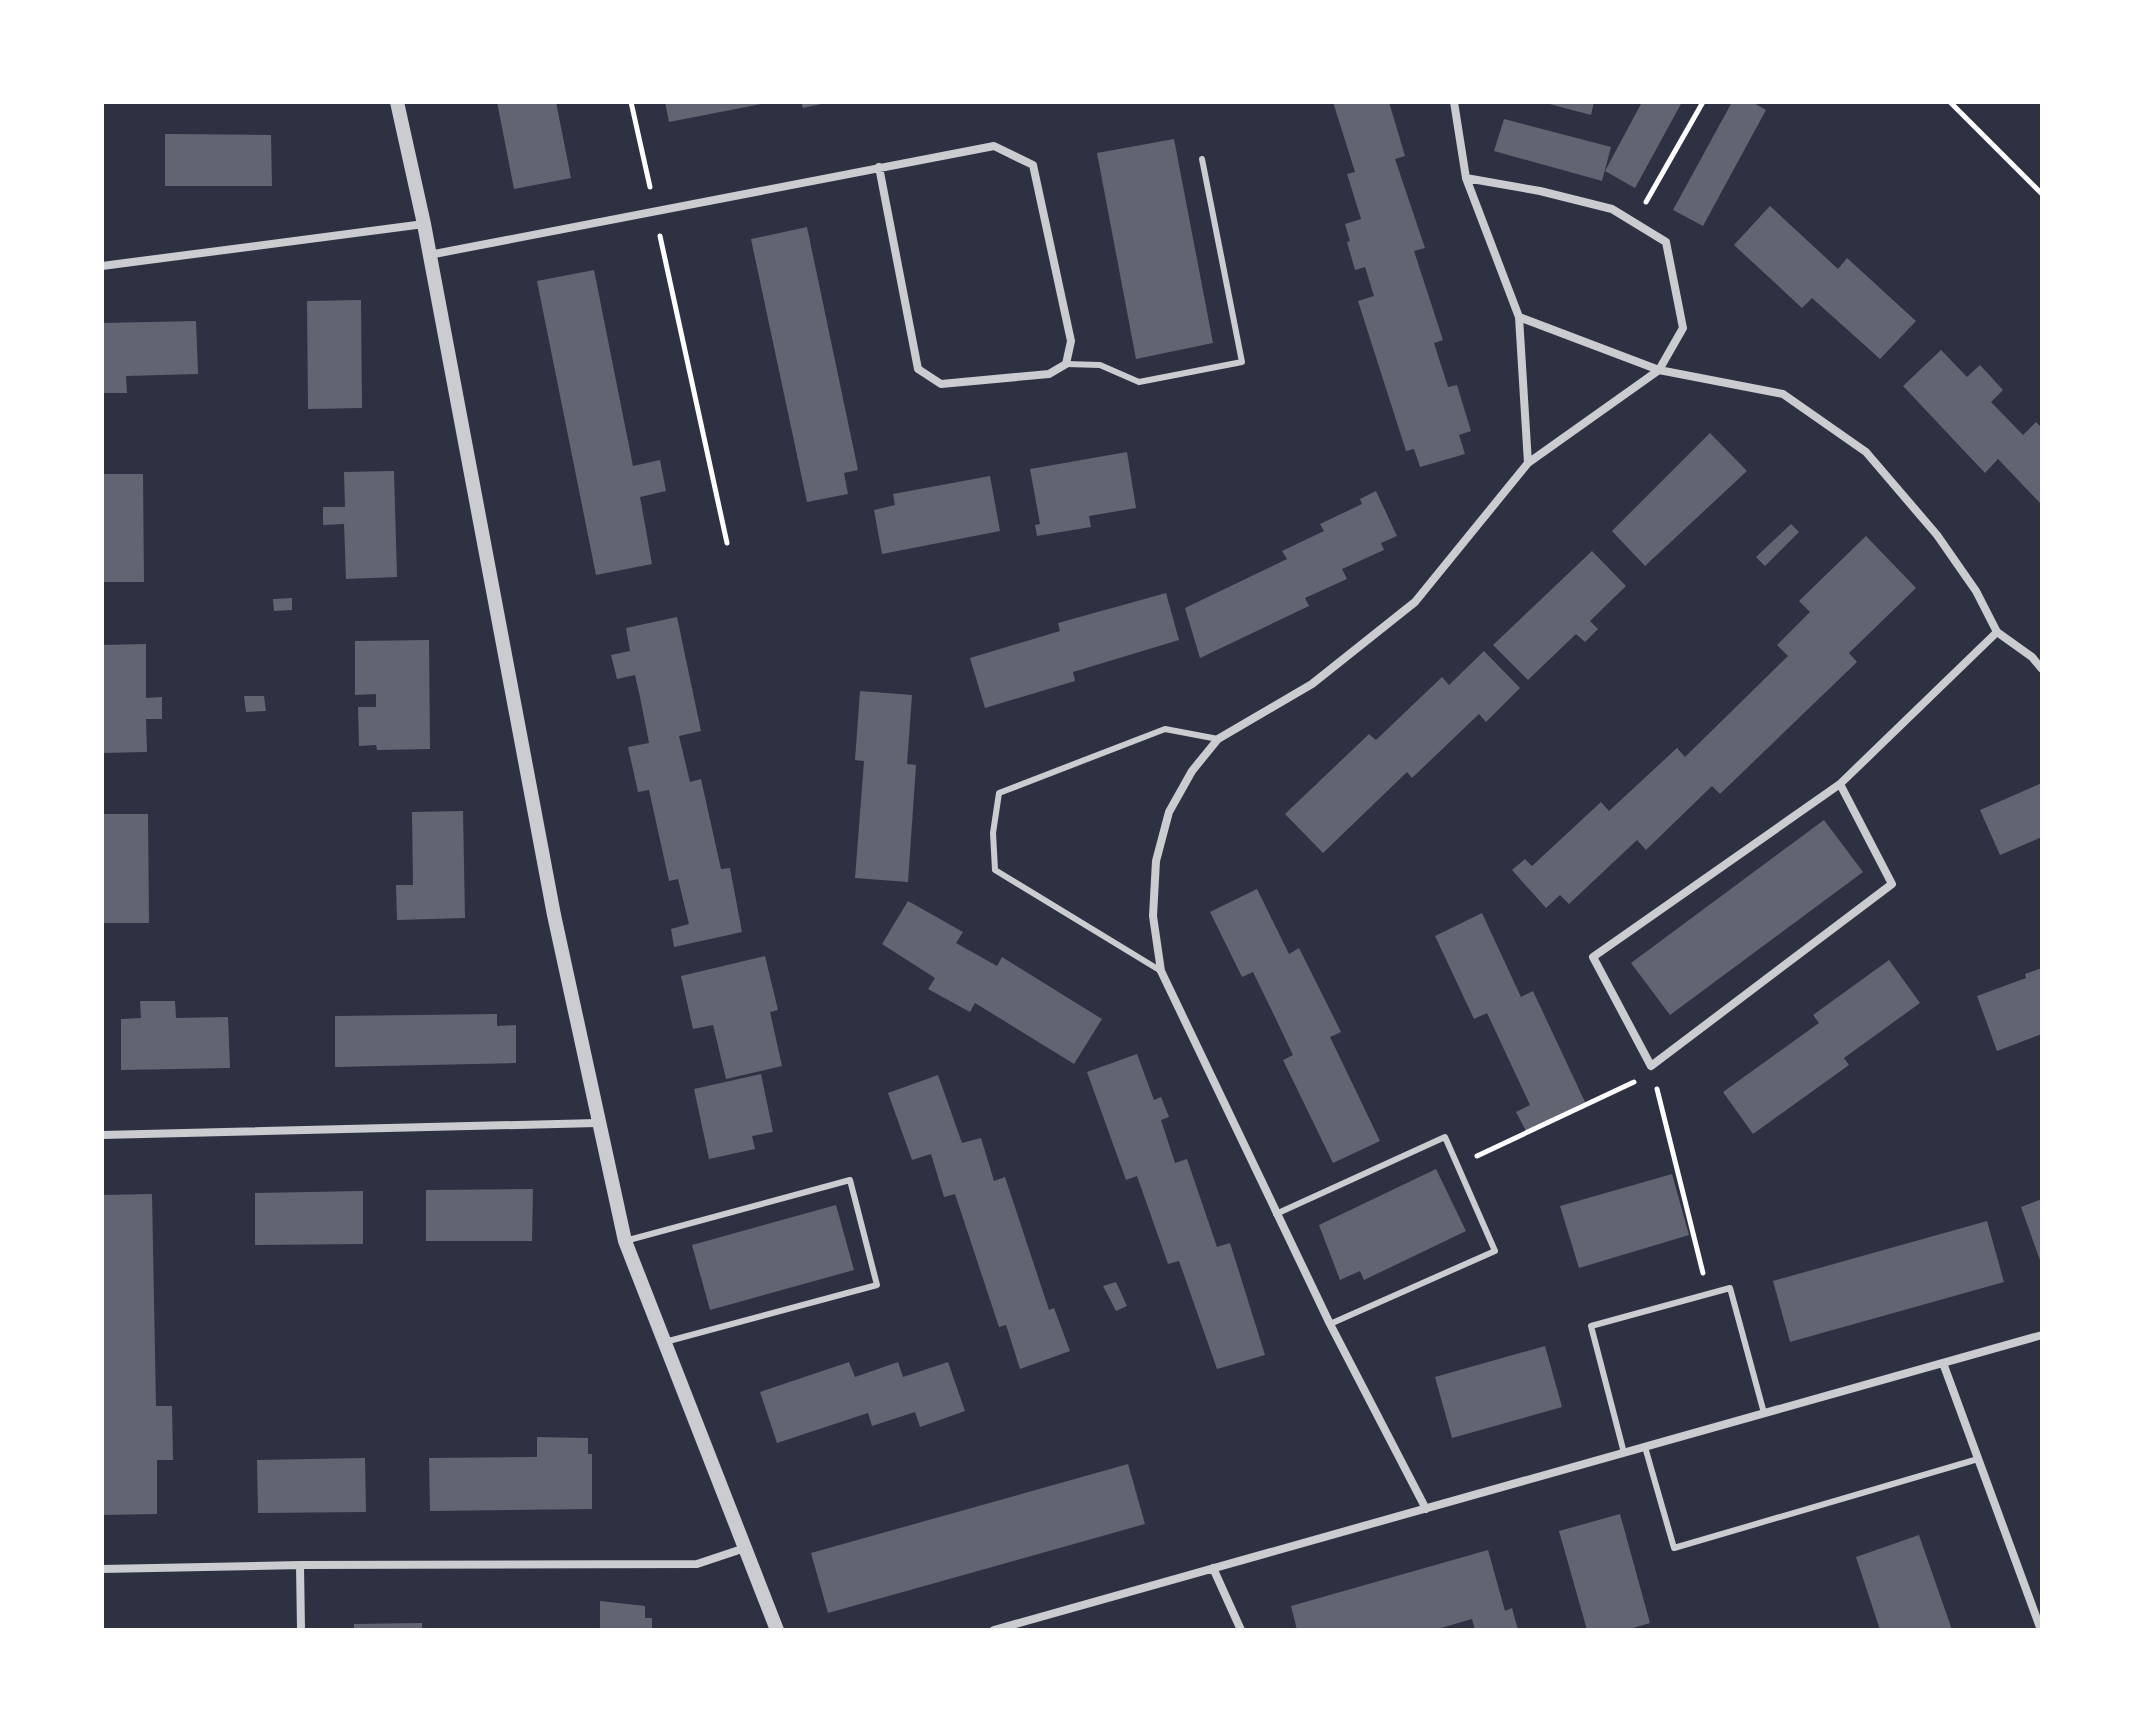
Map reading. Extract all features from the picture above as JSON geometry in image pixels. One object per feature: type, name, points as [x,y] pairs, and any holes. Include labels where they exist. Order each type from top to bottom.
[{"type":"street","points":[[397,102],[424,224],[597,1123],[625,1241],[777,1630]]},
{"type":"street","points":[[1454,102],[1466,178],[1519,317],[1528,463]]},
{"type":"street","points":[[429,255],[655,213],[879,167],[994,146],[1033,165],[1071,341],[1066,364],[1049,374],[941,384],[918,369],[879,167]]},
{"type":"street","points":[[1426,1509],[1330,1324],[1161,971],[1153,916],[1156,861],[1169,812],[1192,771],[1218,739],[1312,684],[1415,602],[1528,463],[1659,370],[1683,328],[1666,242],[1612,209],[1540,191],[1466,178]]},
{"type":"street","points":[[102,266],[424,224]]},
{"type":"street","points":[[1519,317],[1659,370],[1783,394],[1866,452],[1937,535],[1976,591],[1997,632],[2032,657],[2042,669]]},
{"type":"street","points":[[1840,784],[1892,884],[1651,1066],[1593,957],[1840,784],[1997,632]]},
{"type":"street","points":[[102,1135],[597,1123]]},
{"type":"street","points":[[994,1630],[2042,1335]]},
{"type":"street","points":[[1943,1363],[2041,1630]]},
{"type":"street","points":[[102,1569],[697,1564],[745,1548]]},
{"type":"street","points":[[300,1565],[301,1630]]},
{"type":"street","points":[[1213,1568],[1241,1630]]},
{"type":"lane","points":[[1066,364],[1100,365],[1139,382],[1242,362],[1202,159]]},
{"type":"lane","points":[[1161,971],[995,870],[993,833],[999,793],[1165,729],[1218,739]]},
{"type":"lane","points":[[1276,1214],[1445,1137],[1495,1251],[1330,1324]]},
{"type":"lane","points":[[625,1241],[850,1180],[877,1285],[665,1343]]},
{"type":"lane","points":[[1624,1453],[1591,1326],[1730,1288],[1764,1413]]},
{"type":"lane","points":[[1645,1447],[1674,1548],[1978,1459]]},
{"type":"path","points":[[631,102],[727,543]]},
{"type":"path","points":[[1635,223],[1703,102]]},
{"type":"path","points":[[1950,102],[2042,194]]},
{"type":"path","points":[[1458,1165],[1632,1084],[1651,1066],[1709,1294]]},
{"type":"building","points":[[497,102],[556,102],[571,178],[514,189]]},
{"type":"building","points":[[665,102],[767,102],[767,103],[669,122]]},
{"type":"building","points":[[801,102],[826,102],[826,103],[803,108]]},
{"type":"building","points":[[1333,102],[1389,102],[1405,156],[1395,159],[1425,248],[1414,251],[1443,340],[1434,343],[1448,387],[1457,385],[1471,431],[1459,435],[1465,454],[1420,467],[1414,449],[1406,451],[1358,301],[1374,296],[1365,267],[1355,270],[1347,242],[1350,241],[1345,224],[1361,219],[1347,174],[1355,172]]},
{"type":"building","points":[[1542,102],[1594,102],[1591,115]]},
{"type":"building","points":[[1642,102],[1682,102],[1635,188],[1605,171]]},
{"type":"building","points":[[1732,102],[1752,102],[1766,110],[1703,226],[1673,210]]},
{"type":"building","points":[[1504,119],[1611,147],[1602,181],[1494,151]]},
{"type":"building","points":[[165,134],[271,135],[272,186],[165,186]]},
{"type":"building","points":[[1174,139],[1213,343],[1136,359],[1097,153]]},
{"type":"building","points":[[1770,206],[1838,269],[1847,258],[1916,321],[1880,359],[1812,298],[1802,308],[1734,245]]},
{"type":"building","points":[[807,227],[858,470],[844,473],[848,494],[807,502],[751,239]]},
{"type":"building","points":[[594,270],[633,466],[660,460],[666,491],[640,497],[652,564],[596,575],[537,281]]},
{"type":"building","points":[[361,300],[362,408],[308,409],[307,301]]},
{"type":"building","points":[[196,321],[198,374],[126,376],[127,393],[102,393],[102,323]]},
{"type":"building","points":[[1941,350],[1967,377],[1980,365],[2003,390],[1991,402],[2023,435],[2036,422],[2042,428],[2042,505],[1998,459],[1985,473],[1903,386]]},
{"type":"building","points":[[1710,433],[1747,471],[1645,566],[1612,531]]},
{"type":"building","points":[[1127,452],[1136,508],[1089,516],[1091,527],[1037,536],[1035,525],[1040,524],[1030,469]]},
{"type":"building","points":[[394,471],[397,577],[346,579],[344,524],[323,525],[323,507],[345,507],[344,472]]},
{"type":"building","points":[[102,474],[143,474],[144,582],[102,582]]},
{"type":"building","points":[[990,476],[1000,531],[882,554],[874,510],[895,505],[893,494]]},
{"type":"building","points":[[1376,491],[1397,536],[1381,543],[1384,550],[1342,569],[1347,579],[1305,598],[1309,606],[1200,658],[1185,608],[1287,559],[1282,551],[1324,531],[1320,524],[1362,504],[1360,499]]},
{"type":"building","points":[[1791,524],[1799,532],[1765,566],[1756,557]]},
{"type":"building","points":[[1866,536],[1916,588],[1849,653],[1857,662],[1720,794],[1712,786],[1646,850],[1637,840],[1569,904],[1560,895],[1546,908],[1512,870],[1525,859],[1532,866],[1601,802],[1609,811],[1677,748],[1685,757],[1788,656],[1777,645],[1810,612],[1799,601]]},
{"type":"building","points":[[1592,551],[1626,586],[1590,621],[1598,629],[1585,642],[1576,634],[1528,680],[1493,645]]},
{"type":"building","points":[[1166,593],[1179,640],[1073,672],[1075,681],[985,708],[970,658],[1060,631],[1058,623]]},
{"type":"building","points":[[292,598],[292,610],[274,611],[273,599]]},
{"type":"building","points":[[677,617],[701,731],[679,736],[690,782],[701,779],[721,869],[730,868],[742,932],[674,947],[671,929],[689,924],[678,879],[669,881],[649,790],[638,792],[628,747],[649,743],[635,675],[617,679],[611,655],[630,651],[626,628]]},
{"type":"building","points":[[429,640],[430,749],[377,750],[376,745],[359,746],[358,707],[376,707],[376,694],[355,695],[355,641]]},
{"type":"building","points":[[146,644],[146,698],[162,697],[162,719],[146,719],[147,752],[102,753],[102,645]]},
{"type":"building","points":[[1484,651],[1520,688],[1486,722],[1479,714],[1412,778],[1407,772],[1323,853],[1285,814],[1369,734],[1376,740],[1442,677],[1449,685]]},
{"type":"building","points":[[860,691],[912,695],[907,764],[916,765],[908,882],[855,878],[864,761],[855,760]]},
{"type":"building","points":[[244,696],[264,696],[266,711],[246,712]]},
{"type":"building","points":[[2042,783],[2042,837],[2000,855],[1980,810]]},
{"type":"building","points":[[463,811],[465,918],[397,920],[396,885],[413,885],[412,812]]},
{"type":"building","points":[[102,814],[148,814],[149,923],[102,923]]},
{"type":"building","points":[[1824,820],[1863,872],[1670,1015],[1631,963]]},
{"type":"building","points":[[1257,889],[1289,954],[1299,948],[1341,1032],[1330,1037],[1380,1141],[1333,1163],[1283,1060],[1293,1055],[1253,972],[1242,977],[1210,912]]},
{"type":"building","points":[[908,901],[963,932],[956,943],[997,966],[1002,957],[1102,1019],[1074,1064],[975,1003],[970,1012],[928,989],[935,978],[882,944]]},
{"type":"building","points":[[1482,913],[1521,997],[1533,991],[1585,1102],[1526,1131],[1516,1112],[1530,1105],[1487,1013],[1474,1019],[1435,936]]},
{"type":"building","points":[[765,956],[778,1010],[770,1012],[782,1066],[726,1079],[713,1025],[693,1029],[681,976]]},
{"type":"building","points":[[1889,960],[1920,1003],[1844,1058],[1849,1065],[1753,1134],[1723,1092],[1819,1023],[1813,1015]]},
{"type":"building","points":[[2042,968],[2042,1034],[1997,1051],[1977,996],[2026,978],[2025,974]]},
{"type":"building","points":[[140,1001],[175,1001],[176,1018],[228,1017],[230,1068],[121,1070],[121,1019],[141,1018]]},
{"type":"building","points":[[497,1014],[497,1026],[516,1025],[516,1063],[335,1067],[335,1016]]},
{"type":"building","points":[[1137,1054],[1154,1100],[1161,1097],[1169,1117],[1161,1120],[1175,1163],[1187,1159],[1217,1247],[1230,1243],[1265,1355],[1217,1369],[1179,1261],[1168,1264],[1137,1176],[1126,1180],[1087,1072]]},
{"type":"building","points":[[761,1074],[773,1132],[752,1136],[755,1149],[709,1159],[694,1089]]},
{"type":"building","points":[[938,1075],[962,1143],[981,1138],[994,1181],[1005,1177],[1049,1310],[1054,1308],[1070,1351],[1020,1369],[1006,1325],[999,1327],[955,1194],[944,1197],[931,1154],[912,1160],[888,1093]]},
{"type":"building","points":[[1436,1169],[1466,1231],[1364,1280],[1360,1271],[1340,1280],[1319,1225]]},
{"type":"building","points":[[1672,1174],[1689,1235],[1579,1268],[1560,1206]]},
{"type":"building","points":[[533,1189],[532,1241],[426,1241],[426,1190]]},
{"type":"building","points":[[363,1191],[363,1244],[255,1245],[255,1193]]},
{"type":"building","points":[[152,1194],[156,1406],[172,1406],[173,1460],[157,1460],[157,1514],[104,1515],[102,1195]]},
{"type":"building","points":[[2042,1199],[2042,1263],[2041,1263],[2021,1207]]},
{"type":"building","points":[[836,1205],[854,1270],[710,1310],[692,1245]]},
{"type":"building","points":[[1987,1221],[2004,1282],[1790,1342],[1773,1281]]},
{"type":"building","points":[[1116,1282],[1127,1306],[1116,1311],[1103,1286]]},
{"type":"building","points":[[1545,1346],[1562,1407],[1452,1438],[1435,1377]]},
{"type":"building","points":[[849,1362],[855,1377],[898,1362],[903,1377],[948,1362],[965,1411],[920,1427],[915,1412],[872,1426],[868,1413],[777,1443],[760,1392]]},
{"type":"building","points":[[537,1437],[588,1438],[588,1454],[592,1454],[592,1509],[430,1511],[429,1458],[537,1457]]},
{"type":"building","points":[[365,1458],[366,1512],[258,1513],[257,1460]]},
{"type":"building","points":[[1128,1464],[1145,1524],[828,1613],[811,1553]]},
{"type":"building","points":[[1620,1514],[1650,1623],[1626,1630],[1587,1630],[1559,1531]]},
{"type":"building","points":[[1919,1535],[1952,1630],[1880,1630],[1856,1557]]},
{"type":"building","points":[[1488,1550],[1505,1611],[1512,1608],[1518,1630],[1475,1630],[1472,1619],[1434,1630],[1297,1630],[1291,1606]]},
{"type":"building","points":[[600,1601],[645,1606],[645,1618],[652,1618],[652,1630],[600,1630]]},
{"type":"building","points":[[422,1623],[422,1630],[354,1630],[354,1624]]}]
